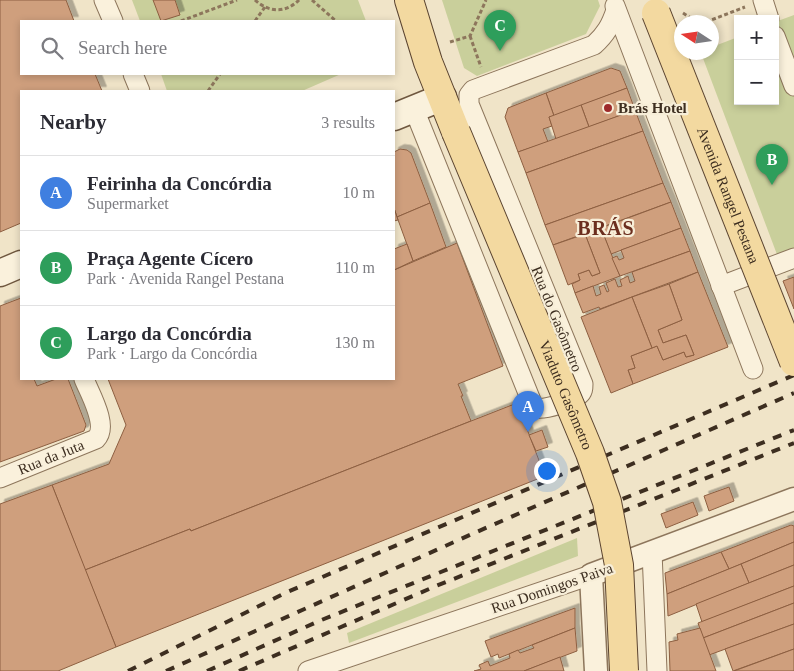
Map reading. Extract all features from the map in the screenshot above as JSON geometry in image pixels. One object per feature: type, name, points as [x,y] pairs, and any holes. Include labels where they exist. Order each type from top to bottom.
[{"type":"main road","name":"Viaduto Gasômetro","points":[[409,0],[425,54],[456,96],[456,132],[590,453],[607,502],[619,565],[624,671]]},
{"type":"main road","name":"Avenida Rangel Pestana","points":[[653,7],[794,362]]},
{"type":"main road","points":[[404,113],[456,96]]},
{"type":"main road","points":[[0,273],[20,264]]},
{"type":"street","points":[[104,0],[112,20]]},
{"type":"street","points":[[762,0],[768,15]]},
{"type":"street","points":[[456,96],[594,44],[604,36],[612,25],[614,5]]},
{"type":"street","points":[[614,5],[753,369]]},
{"type":"street","points":[[779,47],[794,86]]},
{"type":"street","points":[[133,75],[140,90]]},
{"type":"street","name":"Rua do Gasômetro","points":[[404,113],[532,404],[536,408],[548,408],[579,395],[583,391],[584,384],[469,104],[456,96]]},
{"type":"street","points":[[721,286],[794,258]]},
{"type":"street","name":"Rua da Juta","points":[[0,478],[96,439],[100,435],[101,423],[84,380]]},
{"type":"street","name":"Rua Domingos Paiva","points":[[308,671],[592,575],[794,499]]},
{"type":"street","points":[[652,552],[657,671]]},
{"type":"street","points":[[592,575],[596,671]]},
{"type":"path","points":[[184,20],[237,0]]},
{"type":"path","points":[[255,0],[272,10],[287,9],[299,0]]},
{"type":"path","points":[[312,0],[335,20]]},
{"type":"path","points":[[481,68],[470,36],[486,0]]},
{"type":"path","points":[[719,17],[762,0]]},
{"type":"path","points":[[256,20],[265,7]]},
{"type":"path","points":[[450,42],[470,36]]},
{"type":"path","points":[[209,90],[219,75]]},
{"type":"green space","points":[[132,0],[358,0],[366,20],[140,20]]},
{"type":"green space","points":[[442,0],[598,0],[600,6],[586,34],[477,76],[464,68]]},
{"type":"green space","points":[[794,15],[794,269],[784,273],[704,60],[719,60],[719,44],[734,39],[734,105],[779,105],[779,21]]},
{"type":"green space","points":[[161,75],[339,75],[304,90],[167,90]]},
{"type":"green space","points":[[577,538],[578,556],[349,643],[347,633]]},
{"type":"building","points":[[0,0],[66,0],[74,20],[20,20],[20,75],[95,75],[102,90],[20,90],[20,223],[0,232]]},
{"type":"building","points":[[153,0],[175,0],[180,15],[161,20]]},
{"type":"building","points":[[611,68],[620,71],[627,88],[554,116],[546,93]]},
{"type":"building","name":"Brás Hotel","points":[[627,88],[635,110],[589,127],[581,105]]},
{"type":"building","points":[[546,93],[554,116],[549,117],[552,126],[543,129],[548,142],[518,152],[505,117],[508,108]]},
{"type":"building","points":[[581,105],[589,127],[556,139],[549,117]]},
{"type":"building","points":[[635,110],[643,131],[526,173],[518,152]]},
{"type":"building","points":[[643,131],[663,183],[545,225],[526,173]]},
{"type":"building","points":[[400,149],[411,153],[430,203],[397,217],[395,211],[395,152]]},
{"type":"building","points":[[663,183],[671,202],[553,245],[545,225]]},
{"type":"building","points":[[671,202],[681,228],[611,254],[601,228]]},
{"type":"building","points":[[430,203],[446,247],[413,261],[397,217]]},
{"type":"building","points":[[601,228],[620,276],[575,293],[572,284],[580,280],[578,274],[589,270],[592,276],[600,273],[585,234]]},
{"type":"building","points":[[681,228],[690,251],[620,276],[612,258],[617,256],[619,260],[624,258],[621,250]]},
{"type":"building","points":[[585,234],[600,273],[592,276],[589,270],[578,274],[580,280],[568,285],[553,245]]},
{"type":"building","points":[[457,243],[503,366],[458,384],[471,421],[191,531],[190,529],[85,570],[52,485],[109,464],[126,425],[108,380],[395,380],[395,270]]},
{"type":"building","points":[[407,244],[413,261],[395,270],[395,249]]},
{"type":"building","points":[[690,251],[698,272],[600,309],[599,307],[583,313],[575,293],[593,286],[596,296],[601,294],[599,287],[604,285],[607,292],[609,291],[606,283],[615,279],[618,287],[622,286],[620,280],[628,276],[630,283],[635,281],[632,272]]},
{"type":"building","points":[[698,272],[728,347],[633,384],[628,370],[635,368],[631,356],[657,346],[663,360],[684,352],[686,357],[694,355],[686,335],[663,343],[658,330],[682,320],[669,284]]},
{"type":"building","points":[[794,277],[794,309],[783,281]]},
{"type":"building","points":[[669,284],[682,320],[658,330],[663,343],[686,335],[694,355],[686,357],[684,352],[663,360],[657,346],[652,348],[632,297]]},
{"type":"building","points":[[632,297],[652,348],[631,356],[635,368],[628,370],[633,384],[611,393],[581,317]]},
{"type":"building","points":[[20,298],[20,380],[34,380],[37,386],[53,380],[68,380],[86,425],[84,431],[0,462],[0,306]]},
{"type":"building","points":[[517,403],[545,476],[116,647],[85,570],[190,529],[191,531]]},
{"type":"building","points":[[542,430],[548,447],[536,451],[529,435]]},
{"type":"building","points":[[52,485],[116,647],[58,671],[0,671],[0,504]]},
{"type":"building","points":[[729,487],[734,501],[709,511],[704,496]]},
{"type":"building","points":[[693,502],[698,515],[666,528],[661,514]]},
{"type":"building","points":[[791,525],[794,526],[794,542],[729,569],[721,552]]},
{"type":"building","points":[[794,542],[794,565],[749,583],[741,564]]},
{"type":"building","points":[[721,552],[729,569],[667,594],[665,573]]},
{"type":"building","points":[[741,564],[749,583],[668,616],[667,594]]},
{"type":"building","points":[[794,565],[794,586],[702,622],[696,604]]},
{"type":"building","points":[[794,586],[794,603],[703,638],[698,623]]},
{"type":"building","points":[[794,603],[794,624],[709,655],[703,638]]},
{"type":"building","points":[[575,608],[575,628],[499,658],[498,654],[491,657],[485,641]]},
{"type":"building","points":[[794,624],[794,649],[733,671],[725,649]]},
{"type":"building","points":[[575,628],[577,651],[524,671],[474,671],[481,669],[479,665],[488,661],[490,666],[510,658],[509,654],[518,650],[520,653],[534,648],[532,645]]},
{"type":"building","points":[[700,628],[716,671],[670,671],[669,642],[678,640],[677,634]]},
{"type":"building","points":[[794,649],[794,671],[734,671]]},
{"type":"building","points":[[560,657],[564,671],[524,671]]},
{"type":"railway","points":[[128,671],[285,593],[794,375]]},
{"type":"railway","points":[[166,671],[794,393]]},
{"type":"railway","points":[[207,671],[319,621],[794,430]]},
{"type":"railway","points":[[239,671],[436,586],[794,443]]},
{"type":"place","name":"Largo da Concórdia","points":[[500,51]]},
{"type":"place","name":"Brás Hotel","points":[[608,108]]},
{"type":"place","name":"Praça Agente Cícero","points":[[772,185]]},
{"type":"place","name":"Feirinha da Concórdia","points":[[528,432]]},
{"type":"district","name":"BRÁS","points":[[606,228]]}]
